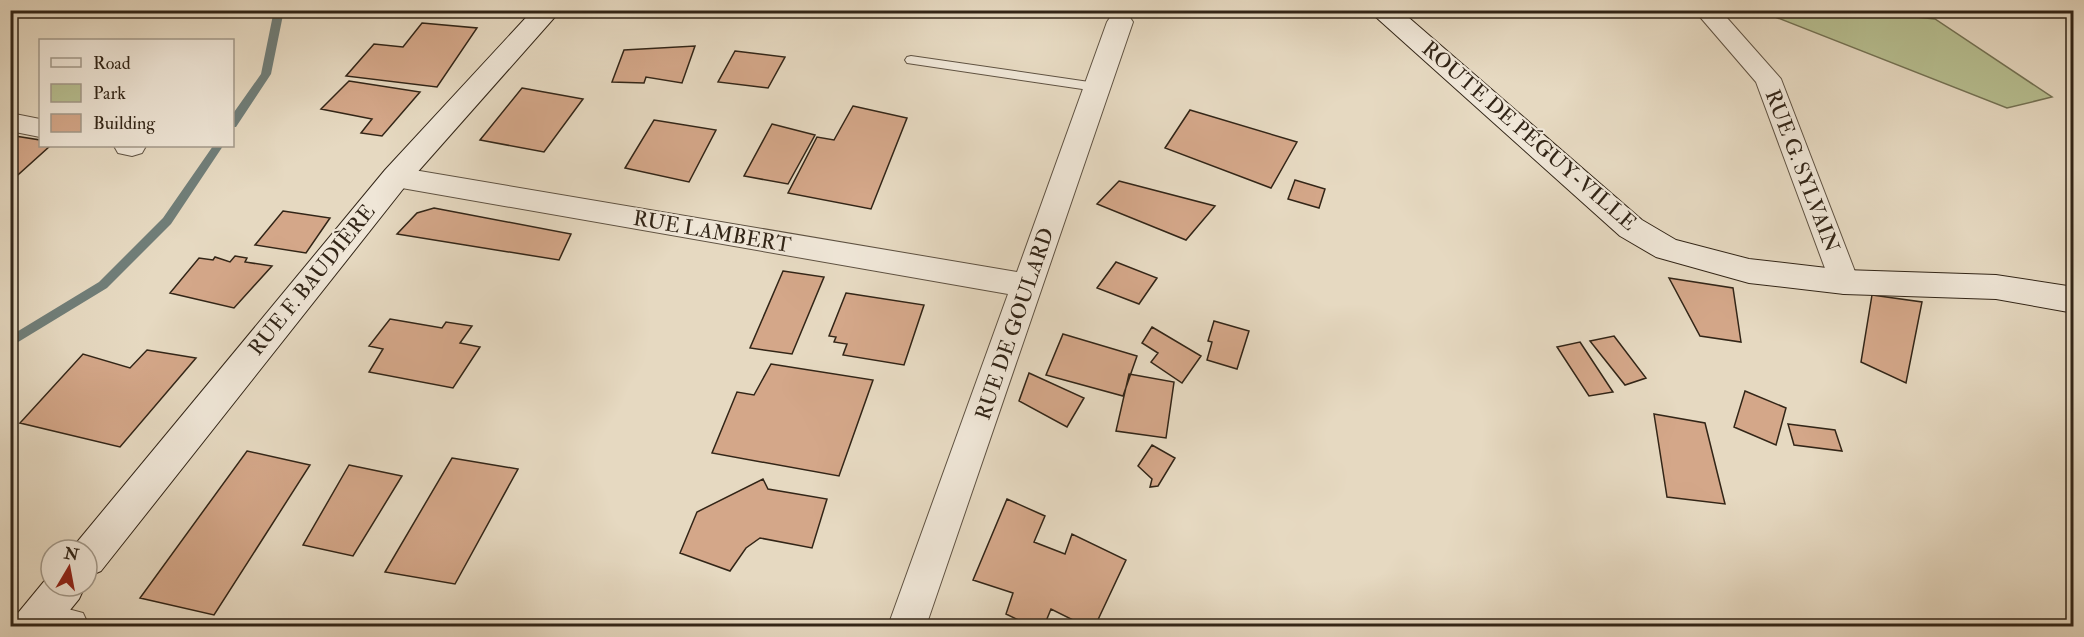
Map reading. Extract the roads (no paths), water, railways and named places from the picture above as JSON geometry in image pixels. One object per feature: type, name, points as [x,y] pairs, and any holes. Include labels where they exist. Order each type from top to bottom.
[{"type":"street","name":"RUE F. BAUDIÈRE","points":[[99,543],[396,177],[548,10]]},
{"type":"street","name":"ROUTE DE PÉGUY-VILLE","points":[[1381,10],[1399,23],[1631,228],[1667,249],[1749,271],[1844,282],[1996,287],[2073,300]]},
{"type":"street","name":"RUE G. SYLVAIN","points":[[1706,10],[1768,79],[1844,282]]},
{"type":"street","name":"RUE DE GOULARD","points":[[908,627],[1120,21]]},
{"type":"street","points":[[10,122],[39,128]]},
{"type":"street","name":"RUE LAMBERT","points":[[396,177],[1028,286]]},
{"type":"street","points":[[38,621],[56,598]]},
{"type":"lane","points":[[911,60],[1096,87]]},
{"type":"waterway","points":[[234,121],[266,74],[279,10]]},
{"type":"waterway","points":[[10,342],[103,285],[167,221],[217,147]]}]
